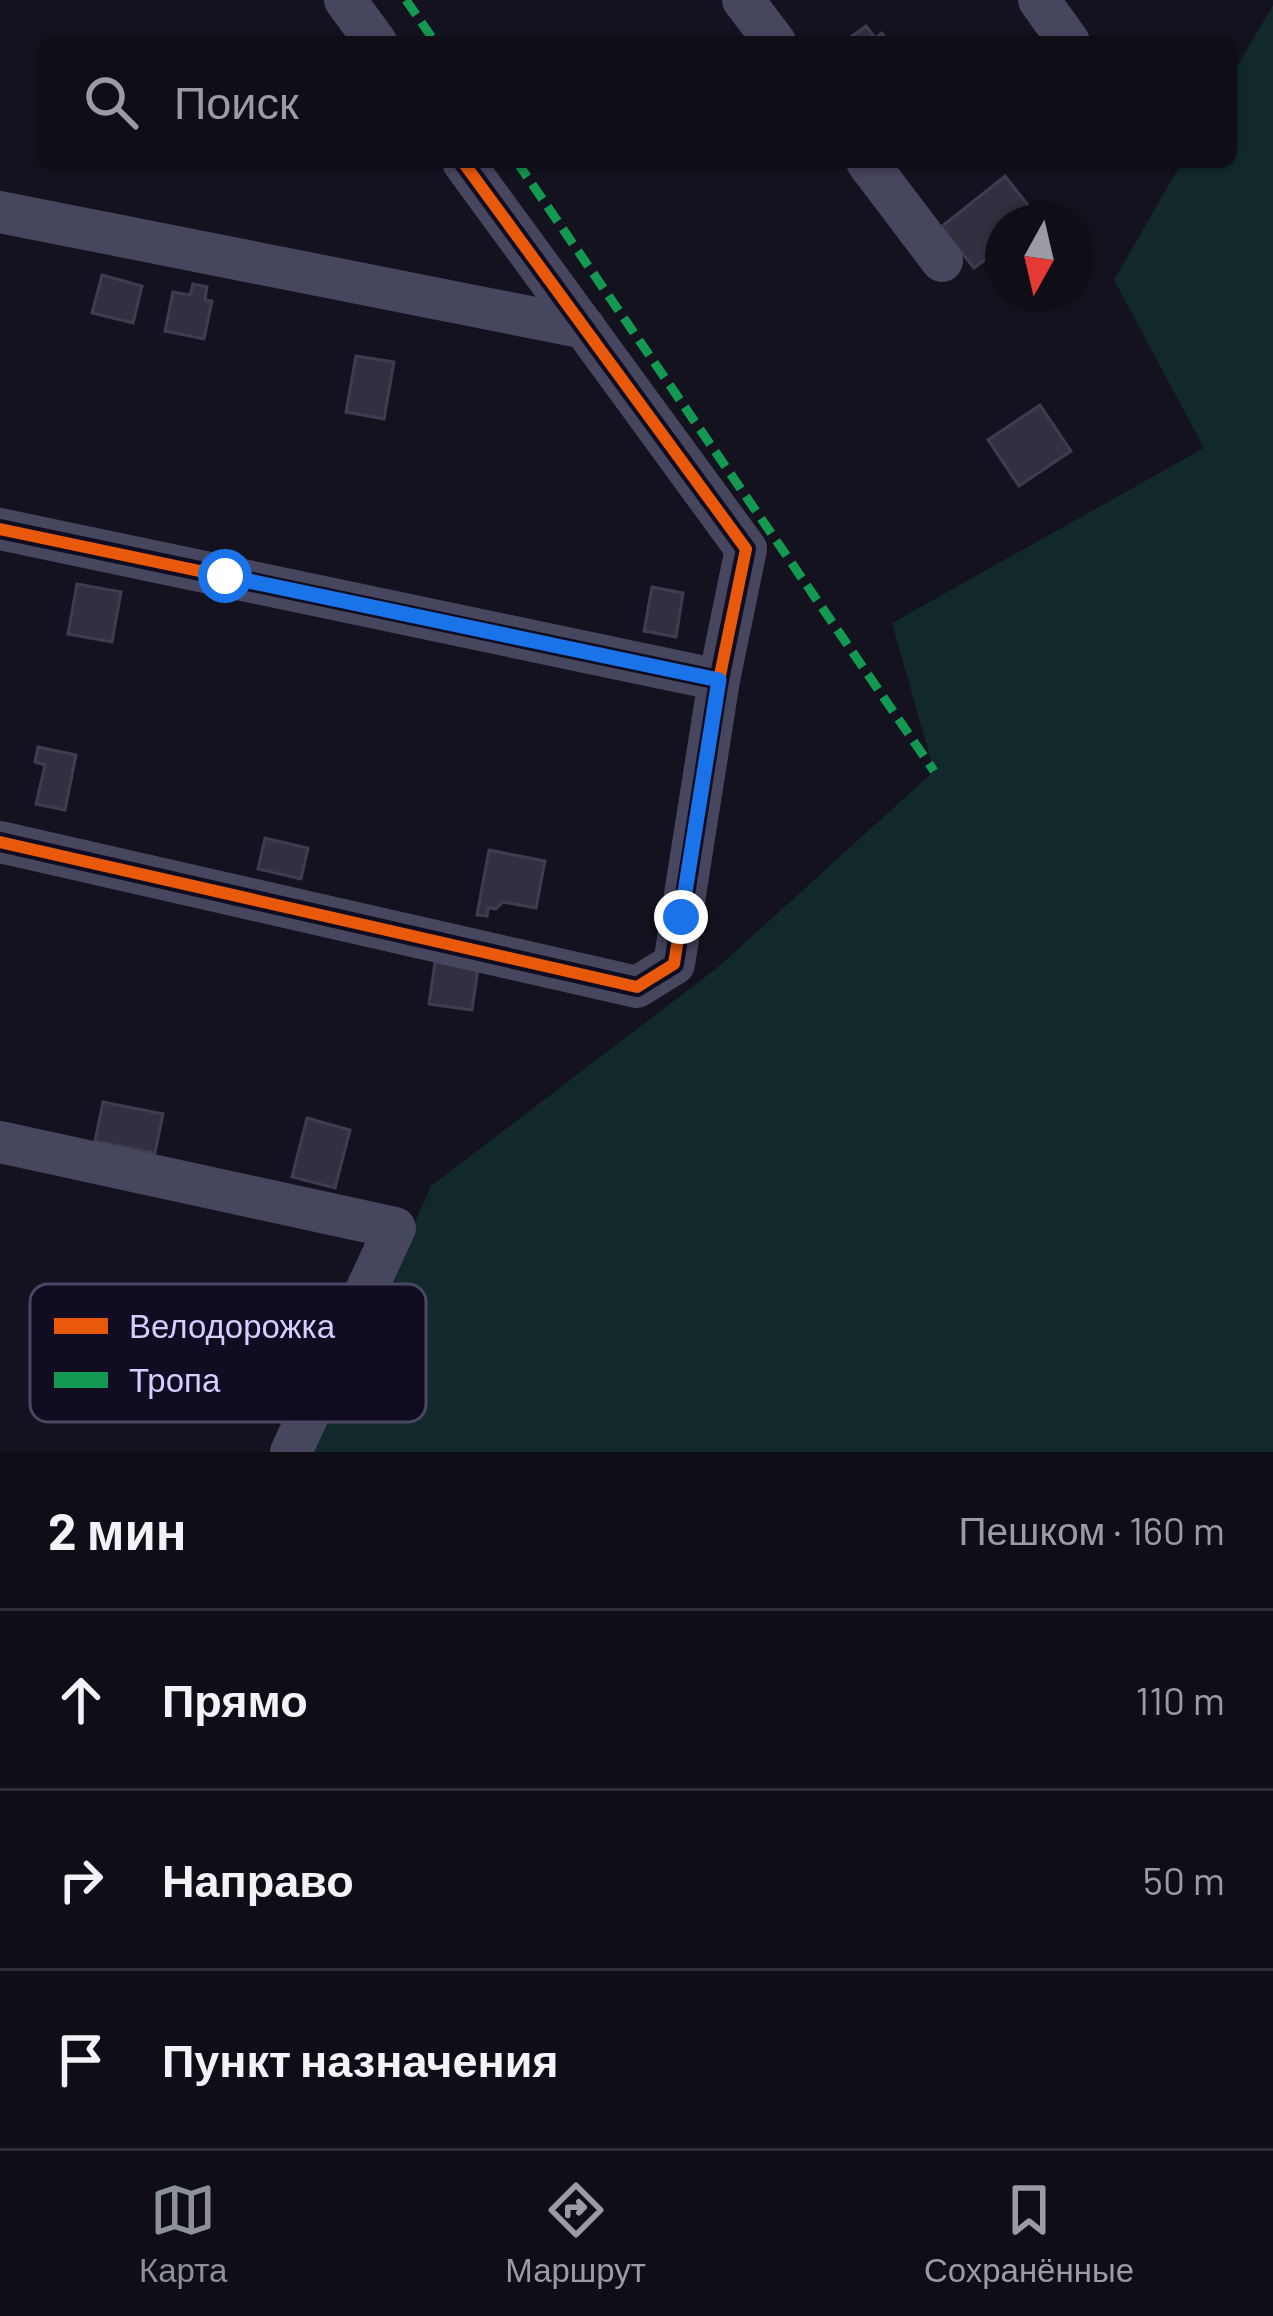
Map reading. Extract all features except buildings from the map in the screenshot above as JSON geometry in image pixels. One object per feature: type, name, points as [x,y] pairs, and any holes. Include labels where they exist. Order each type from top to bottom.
[{"type":"street","points":[[345,0],[372,36]]},
{"type":"street","points":[[743,0],[770,36]]},
{"type":"street","points":[[1039,0],[1065,36]]},
{"type":"street","points":[[0,842],[637,987],[674,964],[719,680],[746,549],[468,168]]},
{"type":"street","points":[[872,168],[942,261]]},
{"type":"street","points":[[0,212],[585,328]]},
{"type":"street","points":[[0,529],[719,680]]},
{"type":"street","points":[[0,1142],[395,1228],[369,1284]]},
{"type":"street","points":[[292,1452],[306,1422]]},
{"type":"green space","points":[[1273,5],[1273,1452],[313,1452],[326,1422],[426,1422],[426,1284],[388,1284],[431,1186],[717,968],[934,771],[892,623],[1204,448],[1114,280],[1179,168],[1237,168],[1237,67]]},
{"type":"marked path","points":[[406,0],[431,36]]},
{"type":"marked path","points":[[521,168],[934,771]]},
{"type":"cycle path","points":[[0,842],[637,987],[674,964],[719,680],[746,549],[467,168]]},
{"type":"cycle path","points":[[0,529],[719,680]]},
{"type":"route","points":[[225,576],[719,680],[681,917]]}]
